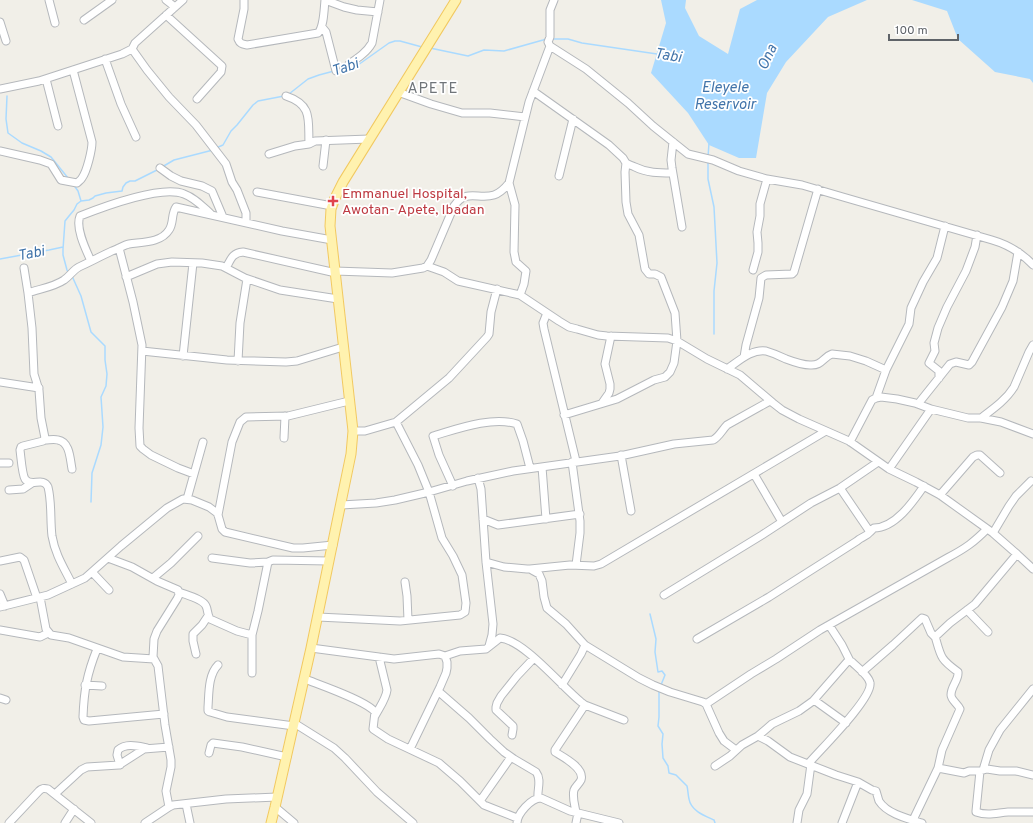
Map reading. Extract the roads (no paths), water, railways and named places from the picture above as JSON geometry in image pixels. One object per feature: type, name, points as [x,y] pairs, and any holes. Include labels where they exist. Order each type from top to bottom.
[{"type":"main road","points":[[271,823],[305,679],[351,454],[353,431],[330,226],[332,206],[343,182],[426,46],[456,0]]},
{"type":"street","points":[[48,0],[55,23]]},
{"type":"street","points":[[84,20],[112,0]]},
{"type":"street","points":[[166,0],[175,7]]},
{"type":"street","points":[[0,89],[46,79],[122,54],[132,48],[135,43],[183,0]]},
{"type":"street","points":[[244,0],[244,9],[238,39],[239,42],[247,45],[320,32],[322,27],[325,0],[356,10],[378,12]]},
{"type":"street","points":[[349,64],[359,58],[372,42],[380,0]]},
{"type":"street","points":[[520,295],[524,284],[526,271],[516,262],[514,252],[515,205],[509,183],[525,117],[549,41],[550,10],[554,0]]},
{"type":"street","points":[[166,15],[222,66],[221,72],[196,100]]},
{"type":"street","points":[[0,24],[6,41]]},
{"type":"street","points":[[322,27],[326,32],[336,71]]},
{"type":"street","points":[[549,41],[628,103],[653,126],[688,154],[713,160],[739,171],[767,179],[818,189],[900,214],[978,235],[1005,244],[1018,252],[1033,265]]},
{"type":"street","points":[[132,48],[168,97],[196,124],[226,164],[232,182],[237,190],[246,213],[246,222]]},
{"type":"street","points":[[105,59],[121,104],[136,137]]},
{"type":"street","points":[[0,151],[51,164],[61,180],[77,183],[83,177],[91,154],[92,142],[73,70]]},
{"type":"street","points":[[46,79],[58,126]]},
{"type":"street","points":[[533,90],[609,145],[628,165],[651,173],[672,173]]},
{"type":"street","points":[[398,92],[462,113],[490,113],[525,117]]},
{"type":"street","points":[[286,96],[295,99],[303,105],[307,112],[309,144]]},
{"type":"street","points":[[559,176],[573,120]]},
{"type":"street","points":[[269,154],[295,146],[309,144],[314,141],[369,139]]},
{"type":"street","points":[[323,166],[326,140]]},
{"type":"street","points":[[673,142],[671,160],[672,173],[682,227]]},
{"type":"street","points":[[564,415],[617,399],[654,380],[665,377],[670,372],[674,363],[677,341],[676,319],[673,305],[661,277],[655,274],[649,274],[645,269],[639,235],[628,214],[626,202],[626,163]]},
{"type":"street","points":[[160,168],[181,181],[202,186],[212,191],[223,217]]},
{"type":"street","points":[[753,270],[758,252],[757,232],[760,216],[760,204],[767,179]]},
{"type":"street","points":[[226,268],[234,254],[243,252],[335,272],[392,273],[424,268],[431,260],[454,206],[458,201],[462,198],[470,196],[493,195],[509,183]]},
{"type":"street","points":[[744,357],[759,298],[761,278],[766,275],[792,274],[794,272],[818,189]]},
{"type":"street","points":[[92,261],[83,244],[79,220],[80,216],[92,211],[145,195],[170,191],[182,193],[192,197],[211,214]]},
{"type":"street","points":[[257,192],[332,206]]},
{"type":"street","points":[[28,293],[63,281],[74,269],[119,248],[158,239],[169,230],[172,225],[174,209],[176,207],[282,231],[332,240]]},
{"type":"street","points":[[876,398],[886,370],[909,324],[912,308],[917,295],[923,282],[936,263],[945,226]]},
{"type":"street","points":[[939,378],[939,371],[929,363],[935,351],[934,343],[938,328],[966,271],[978,235]]},
{"type":"street","points":[[119,248],[141,337],[140,446],[151,455],[194,474]]},
{"type":"street","points":[[918,404],[952,362],[969,365],[972,362],[1002,307],[1013,281],[1018,252]]},
{"type":"street","points":[[126,277],[157,264],[172,262],[219,265],[246,279],[280,290],[338,299]]},
{"type":"street","points":[[183,356],[193,263]]},
{"type":"street","points":[[427,266],[444,272],[458,281],[520,295],[547,313],[577,329],[598,335],[668,338],[677,341],[707,359],[740,375],[782,410],[799,420],[850,442],[889,469],[924,486],[940,496],[990,531],[1033,570]]},
{"type":"street","points":[[24,268],[32,328],[33,366],[39,388],[41,418],[45,440]]},
{"type":"street","points":[[238,361],[240,323],[246,279]]},
{"type":"street","points":[[353,431],[365,431],[396,422],[449,378],[489,334],[497,289]]},
{"type":"street","points":[[547,313],[543,323],[544,330],[574,462],[580,514],[580,533],[576,565]]},
{"type":"street","points":[[602,403],[610,390],[605,364],[611,336]]},
{"type":"street","points":[[981,418],[1011,393],[1033,345]]},
{"type":"street","points":[[142,351],[238,361],[286,362],[297,361],[343,347]]},
{"type":"street","points":[[727,369],[744,357],[755,352],[764,351],[811,366],[819,364],[832,354],[850,356],[886,370]]},
{"type":"street","points":[[0,382],[39,388]]},
{"type":"street","points":[[850,442],[872,400],[881,397],[918,404],[931,409],[968,418],[981,418],[1001,422],[1033,434]]},
{"type":"street","points":[[333,545],[293,548],[225,532],[222,529],[218,515],[232,442],[240,422],[246,417],[296,415],[349,401]]},
{"type":"street","points":[[341,504],[376,503],[395,500],[453,486],[478,478],[513,471],[621,455],[674,444],[713,440],[717,438],[727,425],[770,401]]},
{"type":"street","points":[[889,469],[931,409]]},
{"type":"street","points":[[284,416],[284,438]]},
{"type":"street","points":[[318,618],[400,621],[460,615],[464,613],[466,609],[462,575],[442,538],[429,492],[418,465],[396,422]]},
{"type":"street","points":[[453,486],[439,455],[433,436],[463,427],[487,422],[509,422],[517,424],[530,468]]},
{"type":"street","points":[[486,562],[504,567],[530,569],[576,565],[594,566],[608,562],[683,515],[826,431]]},
{"type":"street","points":[[32,483],[27,481],[25,478],[20,450],[23,446],[45,440],[57,440],[64,443],[67,446],[72,469]]},
{"type":"street","points":[[187,499],[203,442]]},
{"type":"street","points":[[621,455],[631,511]]},
{"type":"street","points":[[940,496],[973,457],[977,455],[980,455],[1000,473]]},
{"type":"street","points":[[664,595],[812,503],[840,488],[878,462]]},
{"type":"street","points":[[0,463],[9,463]]},
{"type":"street","points":[[542,466],[546,519]]},
{"type":"street","points":[[754,474],[782,522]]},
{"type":"street","points":[[478,478],[481,489],[486,562],[493,624],[492,635],[488,647]]},
{"type":"street","points":[[706,704],[829,625],[963,550],[990,531],[1016,496],[1031,481]]},
{"type":"street","points":[[9,490],[23,489],[32,483],[44,482],[47,484],[54,547],[72,584]]},
{"type":"street","points":[[697,639],[769,597],[857,542],[874,528],[880,527],[897,518],[910,505],[924,486]]},
{"type":"street","points":[[840,488],[870,532]]},
{"type":"street","points":[[0,594],[2,606],[48,595],[85,578],[167,508],[183,499],[192,500],[209,507],[218,515]]},
{"type":"street","points":[[483,519],[498,525],[580,514]]},
{"type":"street","points":[[153,578],[171,564],[198,536]]},
{"type":"street","points":[[935,636],[975,604],[1017,554]]},
{"type":"street","points":[[0,561],[20,557],[23,558],[39,597],[46,629],[51,635],[69,638],[123,657],[154,659]]},
{"type":"street","points":[[108,558],[132,567],[178,590],[179,592],[199,599],[206,604],[210,619],[237,631],[252,635]]},
{"type":"street","points":[[212,558],[254,563],[273,560],[329,561]]},
{"type":"street","points":[[252,673],[252,635],[268,562]]},
{"type":"street","points":[[530,569],[539,574],[542,579],[545,604],[547,608],[570,628],[585,645],[653,685],[706,704],[719,734],[724,741],[736,750]]},
{"type":"street","points":[[92,572],[109,590]]},
{"type":"street","points":[[405,582],[408,620]]},
{"type":"street","points":[[169,807],[166,791],[172,760],[158,666],[153,657],[154,639],[157,631],[177,599],[179,592]]},
{"type":"street","points":[[967,610],[988,632]]},
{"type":"street","points":[[196,654],[193,634],[208,616]]},
{"type":"street","points":[[862,672],[922,618],[925,619],[931,634],[935,636],[940,656],[958,672],[959,675],[952,688],[951,695],[960,709],[942,750],[938,768],[913,820]]},
{"type":"street","points":[[797,823],[799,810],[807,794],[810,764],[864,700],[871,684],[869,679],[850,661],[829,625]]},
{"type":"street","points":[[0,630],[40,637],[48,633]]},
{"type":"street","points":[[311,648],[394,659],[439,654],[445,656],[460,651],[482,650],[486,649],[498,639],[504,638],[515,643],[534,658],[574,697],[585,705],[624,720]]},
{"type":"street","points":[[562,685],[585,645]]},
{"type":"street","points":[[97,648],[85,685],[84,720],[164,714]]},
{"type":"street","points":[[410,749],[438,692],[447,668],[445,656]]},
{"type":"street","points":[[375,716],[387,693],[378,657]]},
{"type":"street","points":[[512,735],[514,729],[513,726],[496,710],[497,703],[517,676],[534,658]]},
{"type":"street","points":[[715,766],[730,756],[742,744],[758,736],[772,724],[799,711],[814,700],[847,662],[850,661]]},
{"type":"street","points":[[218,665],[212,673],[210,682],[208,707],[210,712],[227,717],[294,724],[334,748],[377,792],[414,823]]},
{"type":"street","points":[[305,679],[358,701],[375,710],[373,729],[388,739],[439,762],[460,780],[484,805],[517,821],[526,806],[535,799],[541,798],[577,813],[619,823]]},
{"type":"street","points":[[85,685],[102,686]]},
{"type":"street","points":[[438,692],[470,718],[490,739],[511,757],[536,772],[540,779],[537,793],[538,798]]},
{"type":"street","points":[[1032,692],[1000,730],[989,750],[981,771],[976,812],[991,814],[1006,812],[1033,812]]},
{"type":"street","points":[[814,700],[846,723]]},
{"type":"street","points":[[576,823],[577,813],[573,796],[574,788],[581,779],[581,773],[579,769],[570,761],[555,752],[555,750],[585,705]]},
{"type":"street","points":[[758,736],[768,741],[785,754],[836,775],[858,782],[876,791],[880,802],[890,811],[922,823]]},
{"type":"street","points":[[209,754],[213,743],[242,747],[287,757]]},
{"type":"street","points":[[120,764],[117,755],[121,746],[134,745],[147,748],[169,747]]},
{"type":"street","points":[[55,794],[81,770],[87,767],[112,766],[120,764],[147,748]]},
{"type":"street","points":[[480,801],[511,757]]},
{"type":"street","points":[[938,768],[964,773],[987,769],[1016,771],[1033,775]]},
{"type":"street","points":[[842,823],[858,782]]},
{"type":"street","points":[[9,823],[42,788],[48,789],[91,823]]},
{"type":"street","points":[[145,823],[173,805],[226,799],[277,797]]},
{"type":"street","points":[[186,804],[190,823]]},
{"type":"street","points":[[275,807],[294,823]]},
{"type":"street","points":[[65,823],[74,809]]},
{"type":"water","name":"Eleyele Reservoir","points":[[661,0],[686,0],[685,8],[699,36],[728,54],[740,9],[757,0],[867,0],[828,17],[786,62],[767,93],[756,158],[739,158],[709,145],[688,113],[651,73],[666,23]]},
{"type":"water","points":[[912,0],[1033,0],[1033,83],[1030,79],[995,72],[958,39],[947,11]]},
{"type":"waterway","name":"Tabi","points":[[430,48],[468,56],[484,50],[504,51],[546,39]]},
{"type":"waterway","name":"Tabi","points":[[552,39],[568,39],[582,43],[657,54]]},
{"type":"waterway","name":"Tabi","points":[[338,70],[347,70],[358,65],[389,43],[395,41],[422,47]]},
{"type":"waterway","name":"Tabi","points":[[289,94],[308,79],[334,71]]},
{"type":"waterway","points":[[7,96],[6,119],[8,133],[22,143],[51,157],[68,178]]},
{"type":"waterway","name":"Tabi","points":[[216,148],[223,145],[231,131],[258,101],[284,96]]},
{"type":"waterway","points":[[708,157],[709,143]]},
{"type":"waterway","name":"Tabi","points":[[162,167],[174,160],[213,150]]},
{"type":"waterway","points":[[708,161],[708,179],[714,207],[717,263],[714,291],[714,334]]},
{"type":"waterway","name":"Tabi","points":[[68,272],[63,255],[65,221],[77,204],[81,201],[89,200],[95,196],[122,191],[126,183],[135,181],[159,169]]},
{"type":"waterway","points":[[73,184],[78,191],[81,201]]},
{"type":"waterway","name":"Tabi","points":[[0,259],[63,247]]},
{"type":"waterway","points":[[72,276],[81,296],[91,332],[105,346],[107,374],[106,386],[101,397],[103,427],[101,445],[92,473],[91,502]]},
{"type":"waterway","points":[[650,614],[656,639],[655,652],[658,672],[662,671],[665,675],[661,685]]},
{"type":"waterway","points":[[659,690],[658,726],[663,734],[663,758],[668,766],[669,773],[676,775],[687,786],[692,807],[714,820],[715,823]]},
{"type":"place","name":"Emmanuel Hospital, Awotan- Apete, Ibadan","points":[[333,201]]},
{"type":"district","name":"APETE","points":[[433,88]]},
{"type":"water label","name":"Ona","points":[[767,57]]}]
